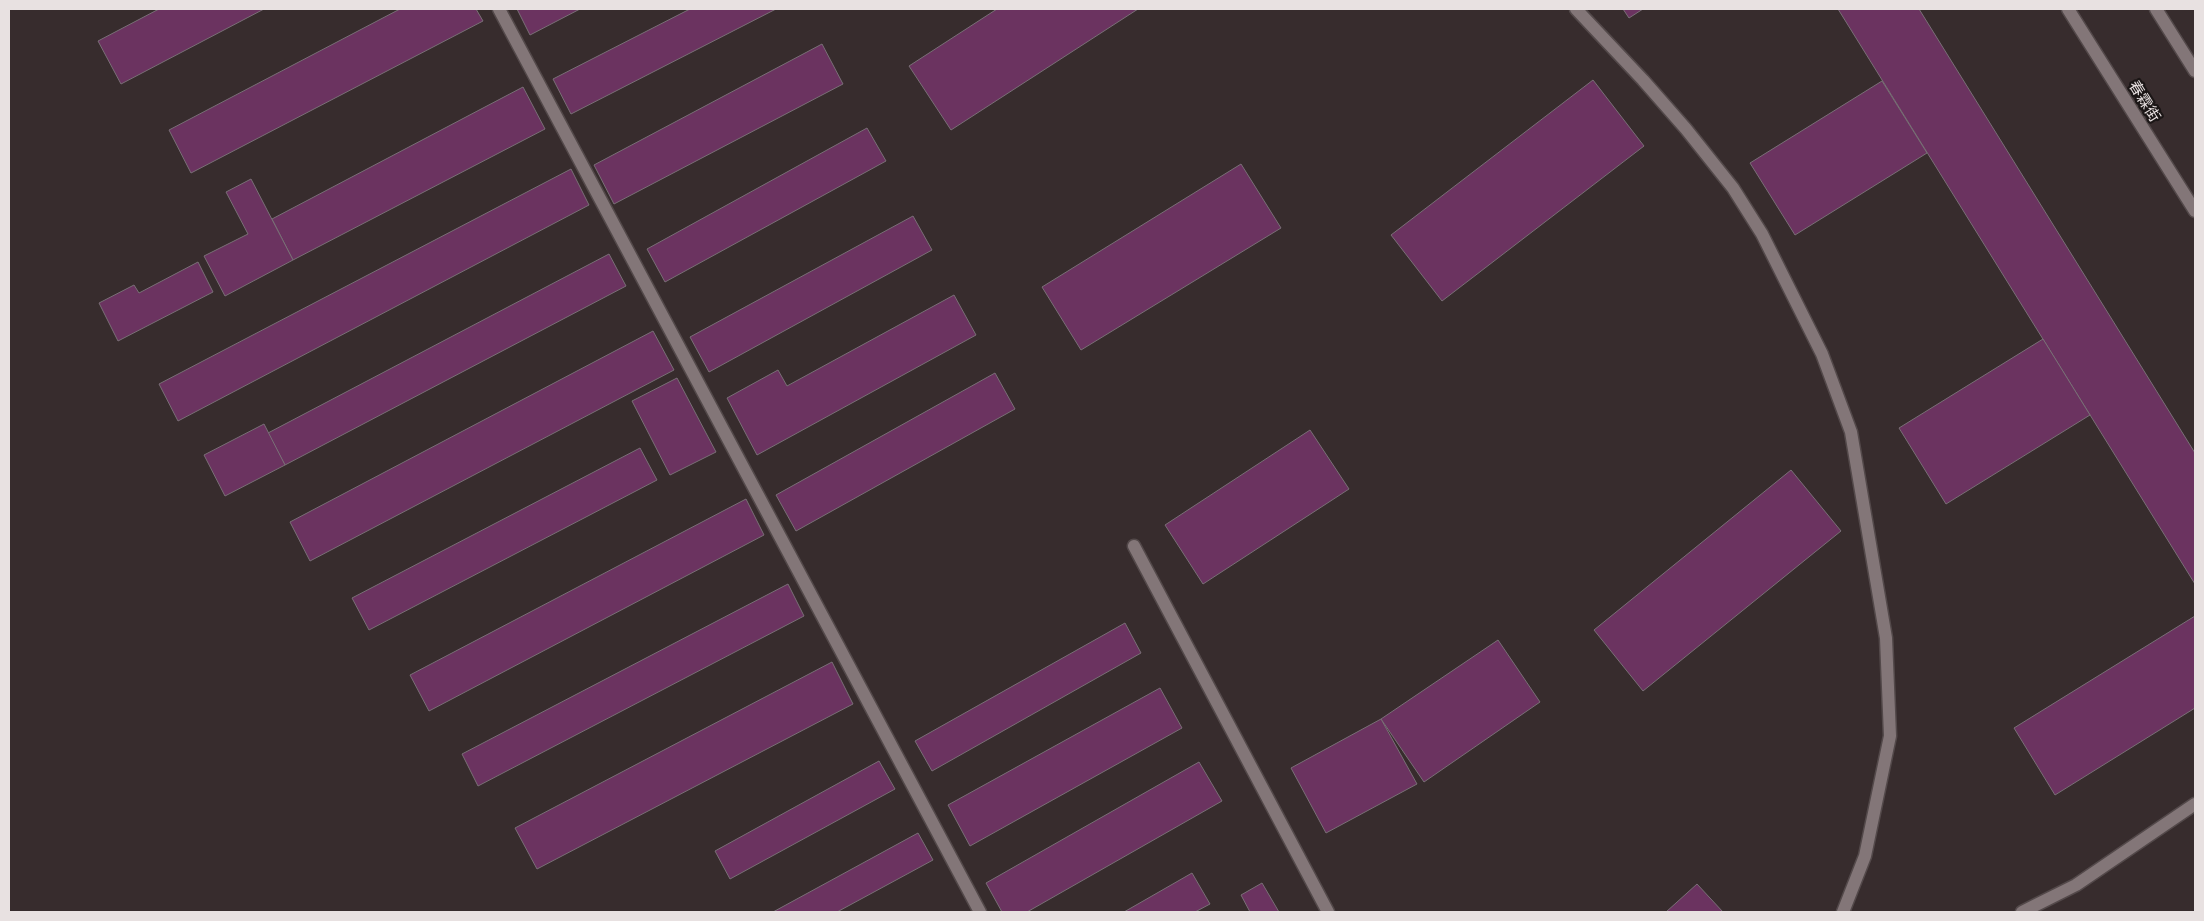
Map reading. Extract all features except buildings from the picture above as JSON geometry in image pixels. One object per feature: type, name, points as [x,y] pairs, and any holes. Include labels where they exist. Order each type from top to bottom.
[{"type":"street","points":[[499,9],[980,912]]},
{"type":"street","points":[[1576,9],[1662,101],[1733,188],[1762,234],[1822,354],[1851,432],[1886,638],[1890,736],[1865,856],[1843,912]]},
{"type":"street","name":"春霖街","points":[[2068,9],[2195,211]]},
{"type":"street","points":[[2156,9],[2195,71]]},
{"type":"street","points":[[1134,546],[1328,912]]},
{"type":"street","points":[[2022,912],[2076,885],[2195,804]]}]
